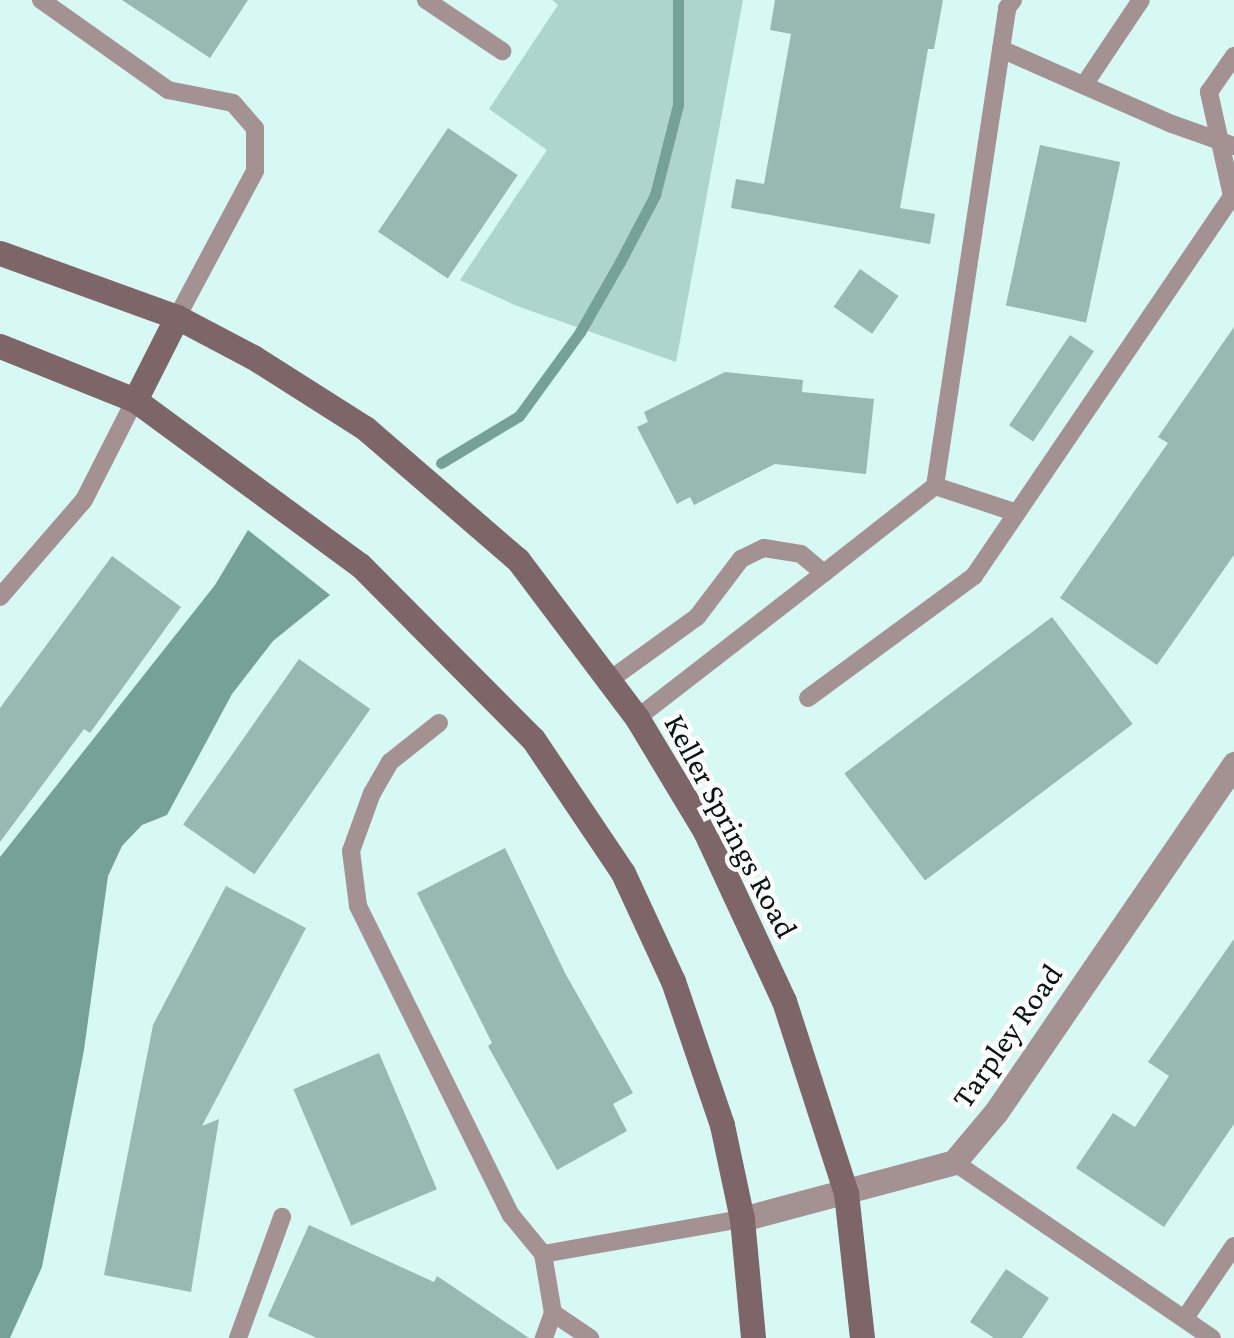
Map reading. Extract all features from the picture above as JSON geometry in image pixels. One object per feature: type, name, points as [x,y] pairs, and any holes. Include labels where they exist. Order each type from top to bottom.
[{"type":"main road","name":"Keller Springs Road","points":[[0,253],[177,317],[253,357],[365,428],[518,560],[637,718],[705,831],[784,1000],[846,1193],[862,1338]]},
{"type":"main road","points":[[135,400],[177,317]]},
{"type":"main road","points":[[0,346],[135,400],[360,565],[534,739],[623,873],[672,982],[722,1126],[742,1219],[753,1338]]},
{"type":"street","name":"Tarpley Road","points":[[954,1162],[996,1112],[1234,764]]},
{"type":"street","points":[[742,1219],[954,1162]]},
{"type":"lane","points":[[41,0],[168,90],[233,102],[255,128],[255,171],[177,317]]},
{"type":"lane","points":[[426,0],[502,51]]},
{"type":"lane","points":[[637,718],[934,486],[1001,49],[1013,0]]},
{"type":"lane","points":[[1084,85],[1141,0]]},
{"type":"lane","points":[[1001,49],[1172,124],[1227,142]]},
{"type":"lane","points":[[808,698],[974,576],[1232,196],[1227,142],[1210,92],[1234,56]]},
{"type":"lane","points":[[0,597],[84,500],[135,400]]},
{"type":"lane","points":[[934,486],[1017,512]]},
{"type":"lane","points":[[611,679],[697,617],[741,559],[764,548],[801,554],[824,573]]},
{"type":"lane","points":[[439,723],[390,762],[372,793],[351,851],[358,906],[511,1215],[543,1254],[553,1313],[544,1338]]},
{"type":"lane","points":[[954,1162],[1212,1338]]},
{"type":"lane","points":[[238,1338],[282,1217]]},
{"type":"lane","points":[[543,1254],[742,1219]]},
{"type":"lane","points":[[1184,1318],[1234,1246]]},
{"type":"lane","points":[[553,1313],[590,1338]]},
{"type":"shaded area","points":[[552,0],[743,0],[676,362],[517,306],[460,280],[547,150],[489,109],[558,5]]},
{"type":"shaded area","points":[[248,530],[330,595],[273,641],[232,694],[167,815],[142,825],[122,846],[108,876],[84,1050],[42,1267],[10,1338],[0,1338],[0,857],[215,585]]},
{"type":"building","points":[[122,0],[248,0],[210,58]]},
{"type":"building","points":[[775,0],[943,0],[934,49],[928,49],[900,208],[935,214],[930,244],[731,208],[736,179],[764,184],[791,34],[770,30]]},
{"type":"building","points":[[448,128],[518,175],[448,279],[378,232]]},
{"type":"building","points":[[1040,145],[1120,162],[1086,322],[1006,305]]},
{"type":"building","points":[[860,269],[899,296],[872,334],[834,307]]},
{"type":"building","points":[[1234,327],[1234,555],[1157,665],[1060,598],[1168,443],[1158,437]]},
{"type":"building","points":[[1070,335],[1094,351],[1033,442],[1009,425]]},
{"type":"building","points":[[725,372],[803,380],[802,392],[874,399],[866,474],[775,464],[694,505],[690,497],[677,504],[637,427],[648,422],[644,412]]},
{"type":"building","points":[[112,556],[181,607],[90,733],[84,729],[0,842],[0,708]]},
{"type":"building","points":[[1052,617],[1133,724],[925,880],[844,773]]},
{"type":"building","points":[[299,659],[370,709],[254,874],[183,824]]},
{"type":"building","points":[[505,848],[565,973],[633,1093],[613,1104],[627,1131],[557,1170],[488,1046],[492,1043],[417,893]]},
{"type":"building","points":[[226,886],[306,928],[202,1126],[219,1119],[191,1292],[104,1275],[153,1025]]},
{"type":"building","points":[[1234,939],[1234,1124],[1164,1227],[1076,1168],[1113,1113],[1135,1127],[1169,1076],[1148,1062]]},
{"type":"building","points":[[379,1053],[437,1189],[351,1226],[293,1089]]},
{"type":"building","points":[[309,1225],[434,1282],[437,1276],[529,1338],[317,1338],[268,1316]]},
{"type":"building","points":[[1006,1269],[1049,1298],[1022,1338],[994,1338],[970,1322]]},
{"type":"waterway","points":[[441,463],[519,416],[580,332],[655,195],[678,105],[678,0]]}]
